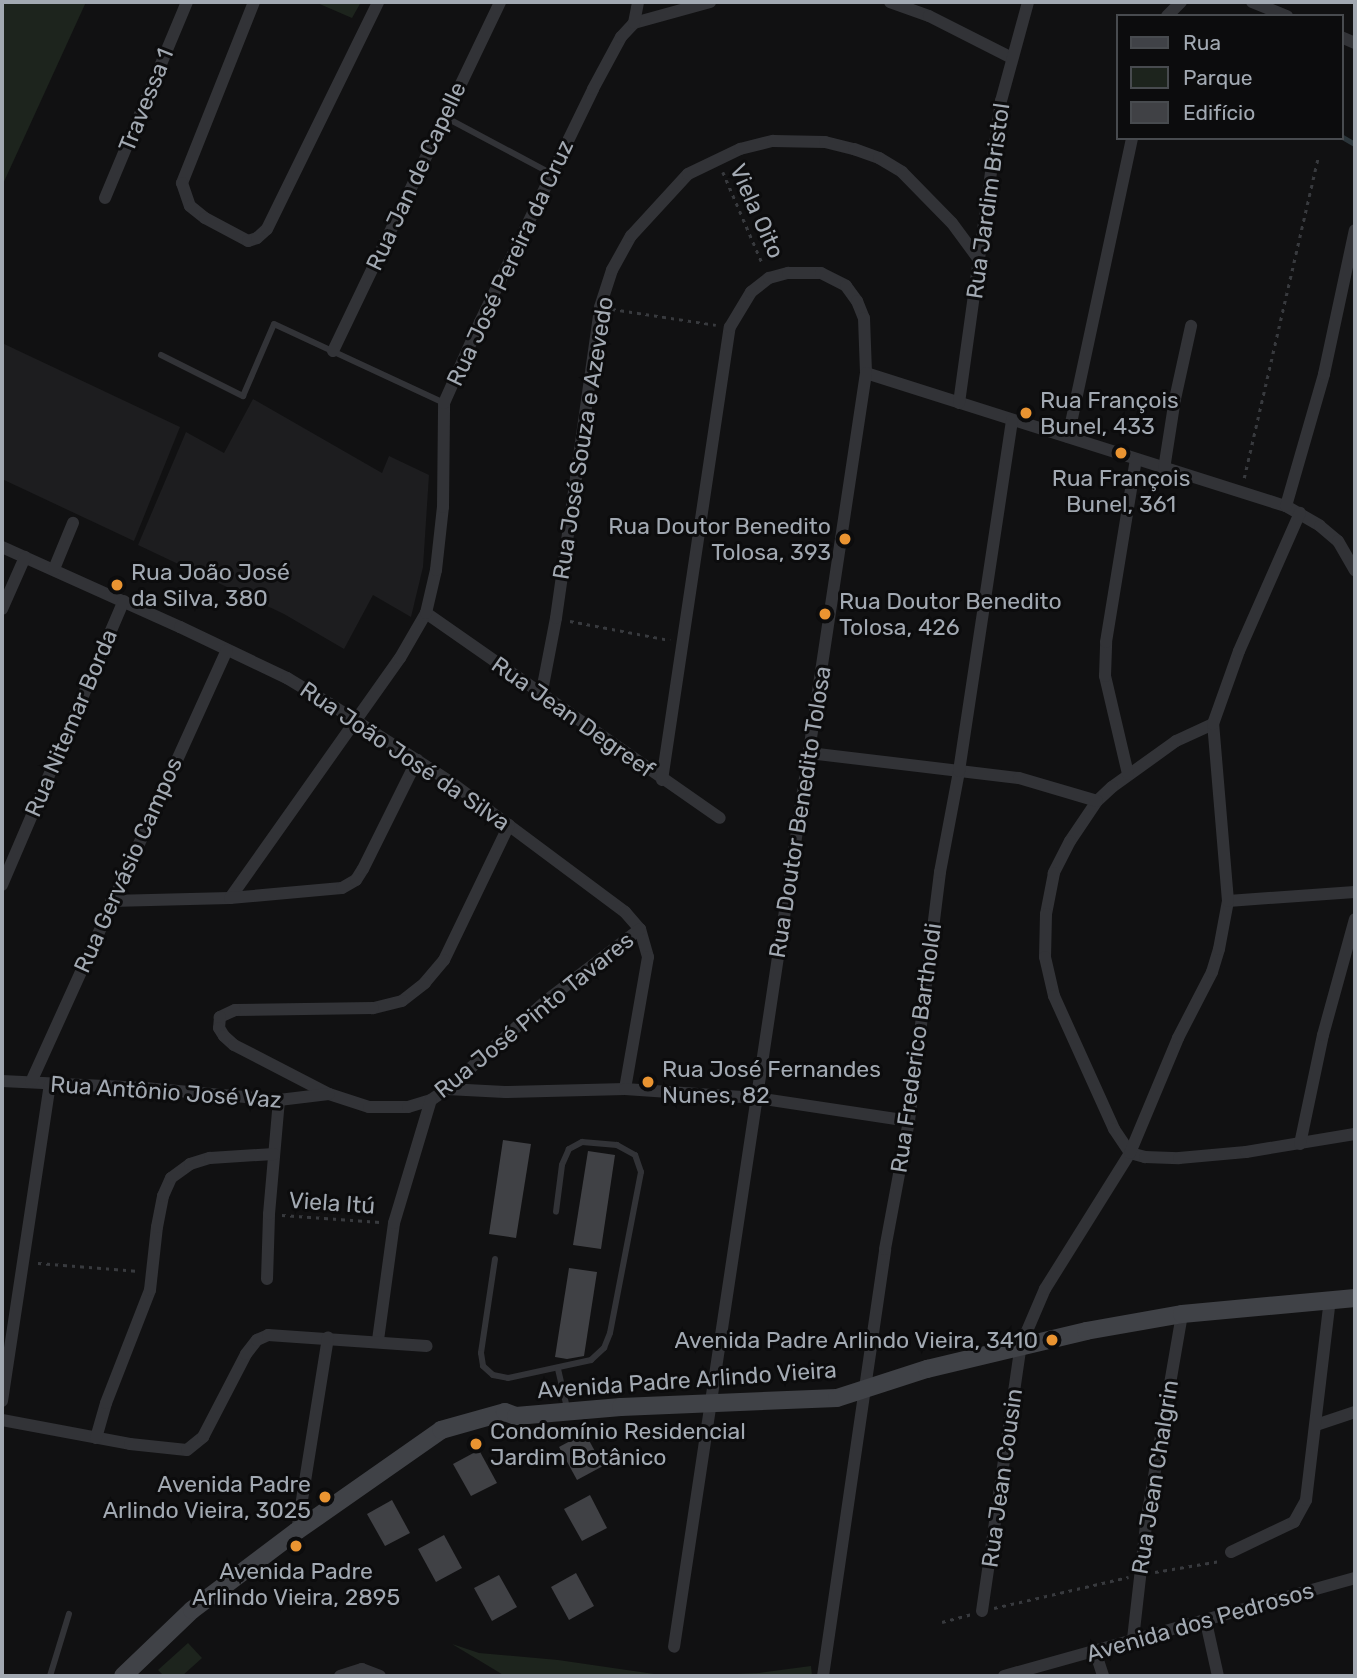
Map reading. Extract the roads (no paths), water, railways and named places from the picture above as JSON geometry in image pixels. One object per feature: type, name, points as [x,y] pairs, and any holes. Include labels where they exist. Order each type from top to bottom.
[{"type":"main road","name":"Avenida Padre Arlindo Vieira","points":[[123,1676],[192,1610],[297,1531],[432,1438],[445,1439],[506,1422],[516,1416],[837,1398],[1021,1345],[1182,1314],[1355,1298]]},
{"type":"street","name":"Travessa 1","points":[[105,198],[187,2]]},
{"type":"street","points":[[254,2],[182,183],[190,206],[205,218],[248,241],[257,238],[267,229],[378,2]]},
{"type":"street","name":"Rua Jan de Capelle","points":[[333,351],[500,2]]},
{"type":"street","name":"Rua José Pereira da Cruz","points":[[230,898],[400,659],[426,613],[436,570],[443,507],[444,403],[480,321],[552,174],[621,37],[634,23],[638,2]]},
{"type":"street","points":[[634,23],[710,2]]},
{"type":"street","points":[[890,2],[929,16],[1010,57]]},
{"type":"street","name":"Rua Jardim Bristol","points":[[959,402],[1000,101],[1010,57],[1028,2]]},
{"type":"street","points":[[1252,2],[1282,14]]},
{"type":"street","name":"Rua José Souza e Azevedo","points":[[541,696],[556,618],[600,307],[612,270],[631,236],[688,174],[717,158],[773,141],[803,140],[854,149],[879,158],[902,172],[952,223],[980,261]]},
{"type":"street","points":[[1068,437],[1132,140]]},
{"type":"street","points":[[1286,506],[1324,374],[1355,230]]},
{"type":"street","name":"Rua Doutor Benedito Tolosa","points":[[662,780],[730,327],[751,292],[769,278],[788,273],[821,273],[846,286],[864,318],[866,373],[674,1647]]},
{"type":"street","points":[[1164,470],[1175,398],[1191,326]]},
{"type":"street","points":[[866,373],[1164,470],[1286,506],[1338,541],[1355,570]]},
{"type":"street","name":"Rua Frederico Bartholdi","points":[[823,1676],[885,1249],[909,1121],[940,872],[959,771],[1012,419]]},
{"type":"street","points":[[1128,774],[1105,676],[1105,653],[1136,459]]},
{"type":"street","points":[[1300,513],[1244,639],[1213,724],[1177,741],[1128,774],[1097,801],[1070,841],[1054,873],[1046,914],[1045,957],[1054,996],[1072,1041],[1114,1129],[1130,1153],[1145,1157],[1179,1158],[1300,1144],[1355,1134]]},
{"type":"street","points":[[54,569],[73,523]]},
{"type":"street","name":"Rua João José da Silva","points":[[2,547],[287,678],[417,760],[509,825],[625,912],[640,929]]},
{"type":"street","points":[[2,609],[25,557]]},
{"type":"street","name":"Rua Nitemar Borda","points":[[2,885],[124,601]]},
{"type":"street","name":"Rua Jean Degreef","points":[[426,613],[541,696],[720,818]]},
{"type":"street","name":"Rua Gervásio Campos","points":[[31,1082],[227,650]]},
{"type":"street","name":"Rua Jean Cousin","points":[[982,1611],[1021,1345],[1045,1289],[1130,1153],[1178,1038],[1212,972],[1228,901],[1213,724]]},
{"type":"street","points":[[809,753],[1019,778],[1097,801]]},
{"type":"street","points":[[111,901],[230,898],[342,888],[356,880],[417,760]]},
{"type":"street","name":"Rua José Pinto Tavares","points":[[509,825],[444,960],[425,984],[402,1001],[373,1008],[235,1010],[224,1013],[218,1023],[224,1036],[234,1045],[329,1094],[369,1107],[390,1109],[431,1100],[447,1089],[547,1000],[640,929]]},
{"type":"street","points":[[1228,901],[1355,892]]},
{"type":"street","points":[[1300,1144],[1323,1035],[1355,919]]},
{"type":"street","points":[[625,1090],[648,957],[646,941],[640,929]]},
{"type":"street","name":"Rua Antônio José Vaz","points":[[2,1081],[145,1088],[279,1100],[329,1094]]},
{"type":"street","points":[[2,1401],[20,1262],[50,1085]]},
{"type":"street","points":[[447,1089],[505,1092],[625,1090],[757,1098],[909,1121]]},
{"type":"street","points":[[267,1279],[269,1214],[279,1100]]},
{"type":"street","points":[[378,1340],[394,1223],[431,1100]]},
{"type":"street","points":[[96,1438],[106,1403],[143,1310],[154,1272],[157,1227],[163,1196],[178,1171],[210,1158],[274,1154]]},
{"type":"street","points":[[1231,1552],[1294,1522],[1306,1500],[1330,1299]]},
{"type":"street","name":"Rua Jean Chalgrin","points":[[1133,1639],[1139,1574],[1182,1314]]},
{"type":"street","points":[[2,1420],[96,1438],[187,1450],[203,1437],[246,1354],[257,1340],[268,1335],[378,1340],[427,1346]]},
{"type":"street","points":[[297,1531],[328,1337]]},
{"type":"street","points":[[1316,1424],[1355,1412]]},
{"type":"street","name":"Avenida dos Pedrosos","points":[[1004,1676],[1133,1639],[1206,1622],[1355,1578]]},
{"type":"street","points":[[1206,1622],[1219,1676]]},
{"type":"street","points":[[1095,1651],[1103,1676]]},
{"type":"street","points":[[340,1676],[362,1669],[380,1676]]},
{"type":"lane","points":[[445,117],[552,174]]},
{"type":"lane","points":[[161,355],[243,396],[274,324],[444,403]]},
{"type":"lane","points":[[495,1259],[481,1353],[483,1366],[493,1375],[508,1378],[591,1360],[604,1348],[610,1333],[641,1172],[635,1156],[617,1145],[582,1142],[569,1149],[562,1166],[556,1212]]},
{"type":"lane","points":[[558,1369],[568,1412]]},
{"type":"lane","points":[[50,1676],[69,1614]]},
{"type":"waterway","points":[[1343,137],[1355,144]]},
{"type":"place","name":"Rua François Bunel, 433","points":[[1026,413]]},
{"type":"place","name":"Rua François Bunel, 361","points":[[1121,453]]},
{"type":"place","name":"Rua Doutor Benedito Tolosa, 393","points":[[845,539]]},
{"type":"place","name":"Rua João José da Silva, 380","points":[[117,585]]},
{"type":"place","name":"Rua Doutor Benedito Tolosa, 426","points":[[825,614]]},
{"type":"place","name":"Rua José Fernandes Nunes, 82","points":[[648,1082]]},
{"type":"place","name":"Avenida Padre Arlindo Vieira, 3410","points":[[1052,1340]]},
{"type":"place","name":"Condomínio Residencial Jardim Botânico","points":[[476,1444]]},
{"type":"place","name":"Avenida Padre Arlindo Vieira, 3025","points":[[325,1497]]},
{"type":"place","name":"Avenida Padre Arlindo Vieira, 2895","points":[[296,1546]]}]
